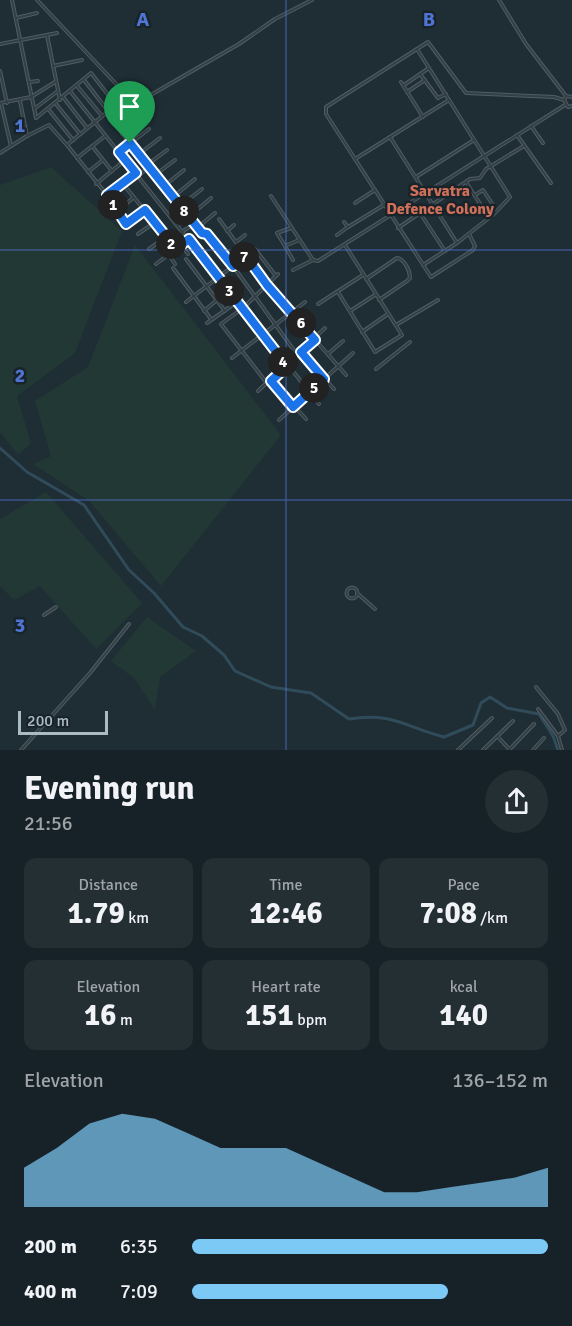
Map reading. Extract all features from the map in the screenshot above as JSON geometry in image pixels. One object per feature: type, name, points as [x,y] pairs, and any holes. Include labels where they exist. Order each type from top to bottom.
[{"type":"street","points":[[12,0],[36,118],[49,110],[91,73],[116,105]]},
{"type":"street","points":[[37,0],[135,104],[239,44],[275,19],[312,0]]},
{"type":"street","points":[[500,0],[526,44],[566,96],[572,97]]},
{"type":"street","points":[[16,18],[37,13]]},
{"type":"street","points":[[0,44],[57,33]]},
{"type":"street","points":[[47,35],[58,90],[62,98],[88,128]]},
{"type":"street","points":[[470,234],[475,246],[470,254],[433,277],[422,266],[325,109],[426,42],[431,43],[466,93],[554,97],[564,100]]},
{"type":"street","points":[[417,49],[510,197],[470,234],[422,266]]},
{"type":"street","points":[[53,66],[82,60]]},
{"type":"street","points":[[423,117],[402,84],[429,68]]},
{"type":"street","points":[[0,70],[7,103]]},
{"type":"street","points":[[420,74],[436,97],[446,94]]},
{"type":"street","points":[[84,80],[122,134],[180,207],[197,228],[207,234],[233,266],[298,356]]},
{"type":"street","points":[[407,92],[425,80]]},
{"type":"street","points":[[29,82],[38,81]]},
{"type":"street","points":[[11,146],[0,103],[20,101],[31,97],[56,81]]},
{"type":"street","points":[[76,86],[102,116]]},
{"type":"street","points":[[34,109],[58,90]]},
{"type":"street","points":[[70,91],[179,225],[319,404]]},
{"type":"street","points":[[565,105],[566,96]]},
{"type":"street","points":[[67,146],[122,100]]},
{"type":"street","points":[[355,159],[449,100]]},
{"type":"street","points":[[20,101],[27,136]]},
{"type":"street","points":[[56,104],[80,135]]},
{"type":"street","points":[[293,270],[312,260],[318,261],[565,105],[572,106]]},
{"type":"street","points":[[49,110],[73,140]]},
{"type":"street","points":[[115,124],[131,111]]},
{"type":"street","points":[[122,134],[140,121]]},
{"type":"street","points":[[0,153],[49,124],[107,195],[126,224],[145,210]]},
{"type":"street","points":[[531,126],[543,143]]},
{"type":"street","points":[[119,152],[149,129]]},
{"type":"street","points":[[77,158],[105,135]]},
{"type":"street","points":[[517,135],[551,183]]},
{"type":"street","points":[[390,137],[457,243]]},
{"type":"street","points":[[139,154],[160,138]]},
{"type":"street","points":[[416,177],[475,140]]},
{"type":"street","points":[[92,146],[112,171]]},
{"type":"street","points":[[398,228],[466,182],[480,178],[490,167],[524,146]]},
{"type":"street","points":[[107,195],[137,175],[167,150]]},
{"type":"street","points":[[88,172],[103,160]]},
{"type":"street","points":[[96,184],[126,160]]},
{"type":"street","points":[[156,175],[175,160]]},
{"type":"street","points":[[164,186],[184,170]]},
{"type":"street","points":[[173,197],[195,179]]},
{"type":"street","points":[[466,182],[484,210],[493,205],[483,190],[475,195]]},
{"type":"street","points":[[123,184],[176,249]]},
{"type":"street","points":[[180,207],[202,189]]},
{"type":"street","points":[[355,203],[375,190]]},
{"type":"street","points":[[272,196],[312,260]]},
{"type":"street","points":[[117,212],[134,197]]},
{"type":"street","points":[[179,225],[211,198]]},
{"type":"street","points":[[337,235],[384,205]]},
{"type":"street","points":[[197,228],[215,213]]},
{"type":"street","points":[[420,213],[445,251]]},
{"type":"street","points":[[219,219],[267,285],[346,375]]},
{"type":"street","points":[[344,222],[348,227]]},
{"type":"street","points":[[138,234],[154,223]]},
{"type":"street","points":[[183,231],[194,224]]},
{"type":"street","points":[[227,231],[234,225]]},
{"type":"street","points":[[292,227],[277,233],[292,260]]},
{"type":"street","points":[[236,243],[245,235]]},
{"type":"street","points":[[149,249],[165,237]]},
{"type":"street","points":[[156,264],[189,239]]},
{"type":"street","points":[[285,246],[299,240]]},
{"type":"street","points":[[181,245],[188,254]]},
{"type":"street","points":[[338,292],[375,352],[402,335],[345,245]]},
{"type":"street","points":[[186,302],[255,249],[277,275],[243,308],[220,324],[266,382]]},
{"type":"street","points":[[169,255],[175,264]]},
{"type":"street","points":[[366,279],[397,258],[402,260],[409,271],[410,278],[407,281],[379,300]]},
{"type":"street","points":[[186,259],[225,311]]},
{"type":"street","points":[[173,268],[211,320]]},
{"type":"street","points":[[318,304],[363,275]]},
{"type":"street","points":[[350,311],[375,295]]},
{"type":"street","points":[[204,311],[217,300]]},
{"type":"street","points":[[396,325],[438,300]]},
{"type":"street","points":[[207,323],[237,302]]},
{"type":"street","points":[[232,358],[264,336],[305,302]]},
{"type":"street","points":[[362,332],[388,314]]},
{"type":"street","points":[[258,392],[325,328]]},
{"type":"street","points":[[328,354],[343,341]]},
{"type":"street","points":[[376,369],[410,342]]},
{"type":"street","points":[[301,352],[334,389]]},
{"type":"street","points":[[279,420],[353,353]]},
{"type":"street","points":[[271,381],[306,419]]},
{"type":"street","points":[[357,593],[375,609]]},
{"type":"street","points":[[44,615],[56,607]]},
{"type":"street","points":[[21,750],[129,624]]},
{"type":"street","points":[[536,687],[565,727],[565,730],[558,736]]},
{"type":"street","points":[[538,709],[558,736],[562,750]]},
{"type":"street","points":[[458,750],[492,718]]},
{"type":"street","points":[[483,750],[513,721]]},
{"type":"street","points":[[497,737],[510,750],[534,724]]},
{"type":"street","points":[[533,750],[544,738]]},
{"type":"green space","points":[[51,167],[122,231],[75,353],[17,396],[31,443],[18,455],[0,432],[0,185]]},
{"type":"green space","points":[[135,245],[281,435],[161,586],[89,501],[33,464],[51,456],[35,401],[88,367]]},
{"type":"green space","points":[[46,492],[142,603],[96,649],[40,586],[14,600],[0,586],[0,519]]},
{"type":"green space","points":[[147,617],[196,651],[160,677],[155,710],[135,679],[111,661]]},
{"type":"waterway","points":[[0,448],[27,472],[84,505],[129,570],[154,593],[183,627],[202,636],[224,655],[235,671],[271,687],[311,693],[349,719],[364,717],[388,719],[444,737],[473,725],[481,703],[490,697],[507,708],[539,714],[553,736],[558,750]]},
{"type":"district","name":"Sarvatra Defence Colony","points":[[440,200]]},
{"type":"route","points":[[130,143],[202,233],[207,234],[233,266],[246,256],[267,285],[315,340],[301,352],[324,379],[293,407],[271,381],[287,366],[189,239],[176,249],[145,210],[126,224],[110,200],[107,195],[136,173],[119,152],[130,143]]}]
